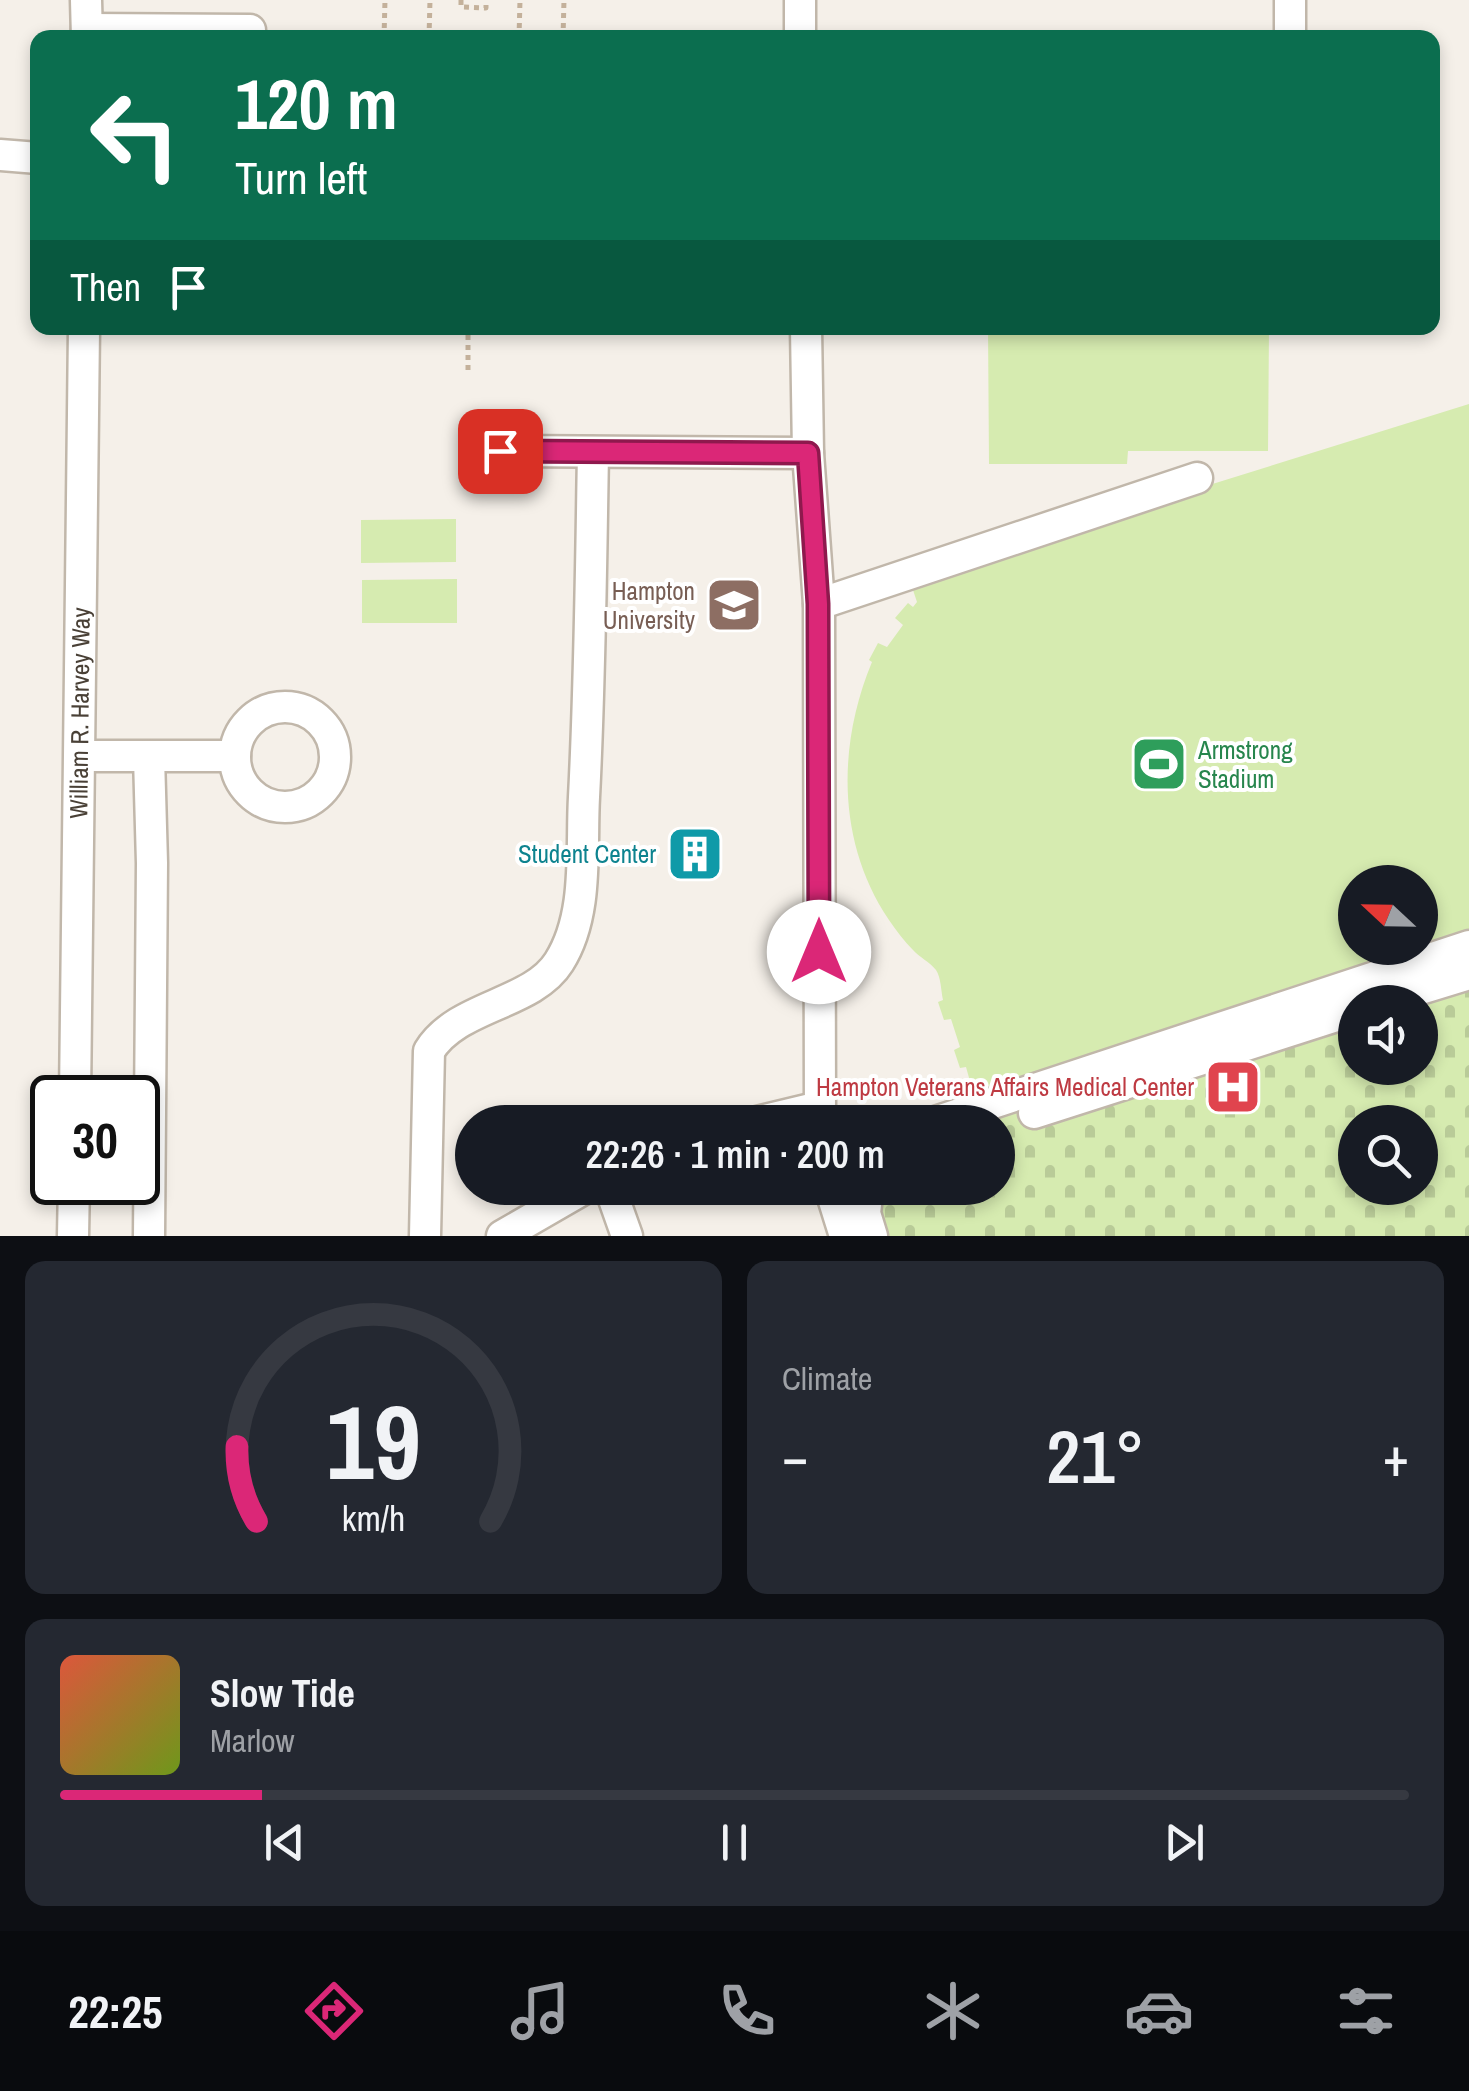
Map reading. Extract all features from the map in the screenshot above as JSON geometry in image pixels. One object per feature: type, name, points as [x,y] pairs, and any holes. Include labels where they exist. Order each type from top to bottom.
[{"type":"street","points":[[800,0],[800,30]]},
{"type":"street","points":[[1290,0],[1290,30]]},
{"type":"street","points":[[86,22],[250,30]]},
{"type":"street","points":[[0,155],[30,157]]},
{"type":"street","name":"William R. Harvey Way","points":[[75,1075],[84,335]]},
{"type":"street","points":[[806,335],[808,453],[818,604],[819,1105]]},
{"type":"street","points":[[500,451],[808,453]]},
{"type":"street","points":[[425,1236],[429,1051],[451,1027],[539,982],[558,965],[578,911],[587,737],[593,452]]},
{"type":"street","points":[[818,604],[1198,478]]},
{"type":"street","points":[[81,756],[234,756]]},
{"type":"street","points":[[148,757],[152,862],[149,1236]]},
{"type":"street","points":[[987,1105],[1469,946]]},
{"type":"street","points":[[1433,985],[1469,974]]},
{"type":"street","points":[[1015,1120],[1338,1015]]},
{"type":"street","points":[[73,1236],[74,1205]]},
{"type":"street","points":[[502,1236],[556,1205]]},
{"type":"street","points":[[616,1205],[627,1236]]},
{"type":"street","points":[[835,1205],[845,1236]]},
{"type":"street","points":[[866,1205],[872,1236]]},
{"type":"path","points":[[384,30],[385,0]]},
{"type":"path","points":[[429,30],[430,0]]},
{"type":"path","points":[[461,0],[461,7],[486,8],[486,0]]},
{"type":"path","points":[[519,30],[520,0]]},
{"type":"path","points":[[563,30],[564,0]]},
{"type":"path","points":[[468,335],[468,370]]},
{"type":"green space","points":[[988,335],[1269,335],[1268,451],[1128,451],[1127,464],[989,464]]},
{"type":"green space","name":"Armstrong Stadium","points":[[1469,404],[1469,936],[1438,945],[1438,865],[1338,865],[1338,965],[1368,965],[1287,988],[975,1099],[966,1067],[960,1068],[954,1050],[960,1047],[951,1019],[944,1020],[938,1002],[943,1000],[938,973],[915,953],[889,920],[859,859],[852,827],[848,760],[861,694],[872,662],[869,660],[878,643],[887,647],[903,625],[895,618],[908,603],[913,607],[917,602],[911,584],[933,571]]},
{"type":"green space","points":[[456,519],[456,562],[361,563],[361,520]]},
{"type":"green space","points":[[457,579],[457,623],[362,623],[362,580]]},
{"type":"green space","name":"Hampton Veterans Affairs Medical Center","points":[[1469,965],[1469,1236],[852,1236],[842,1205],[1015,1205],[1015,1110],[1338,1007],[1338,1085],[1438,1085],[1438,985],[1407,985]]},
{"type":"place","name":"Hampton University","points":[[734,605]]},
{"type":"place","name":"Armstrong Stadium","points":[[1159,764]]},
{"type":"place","name":"Student Center","points":[[695,854]]},
{"type":"place","name":"Hampton Veterans Affairs Medical Center","points":[[1233,1087]]},
{"type":"route","points":[[500,451],[808,453],[818,604],[819,952]]}]
